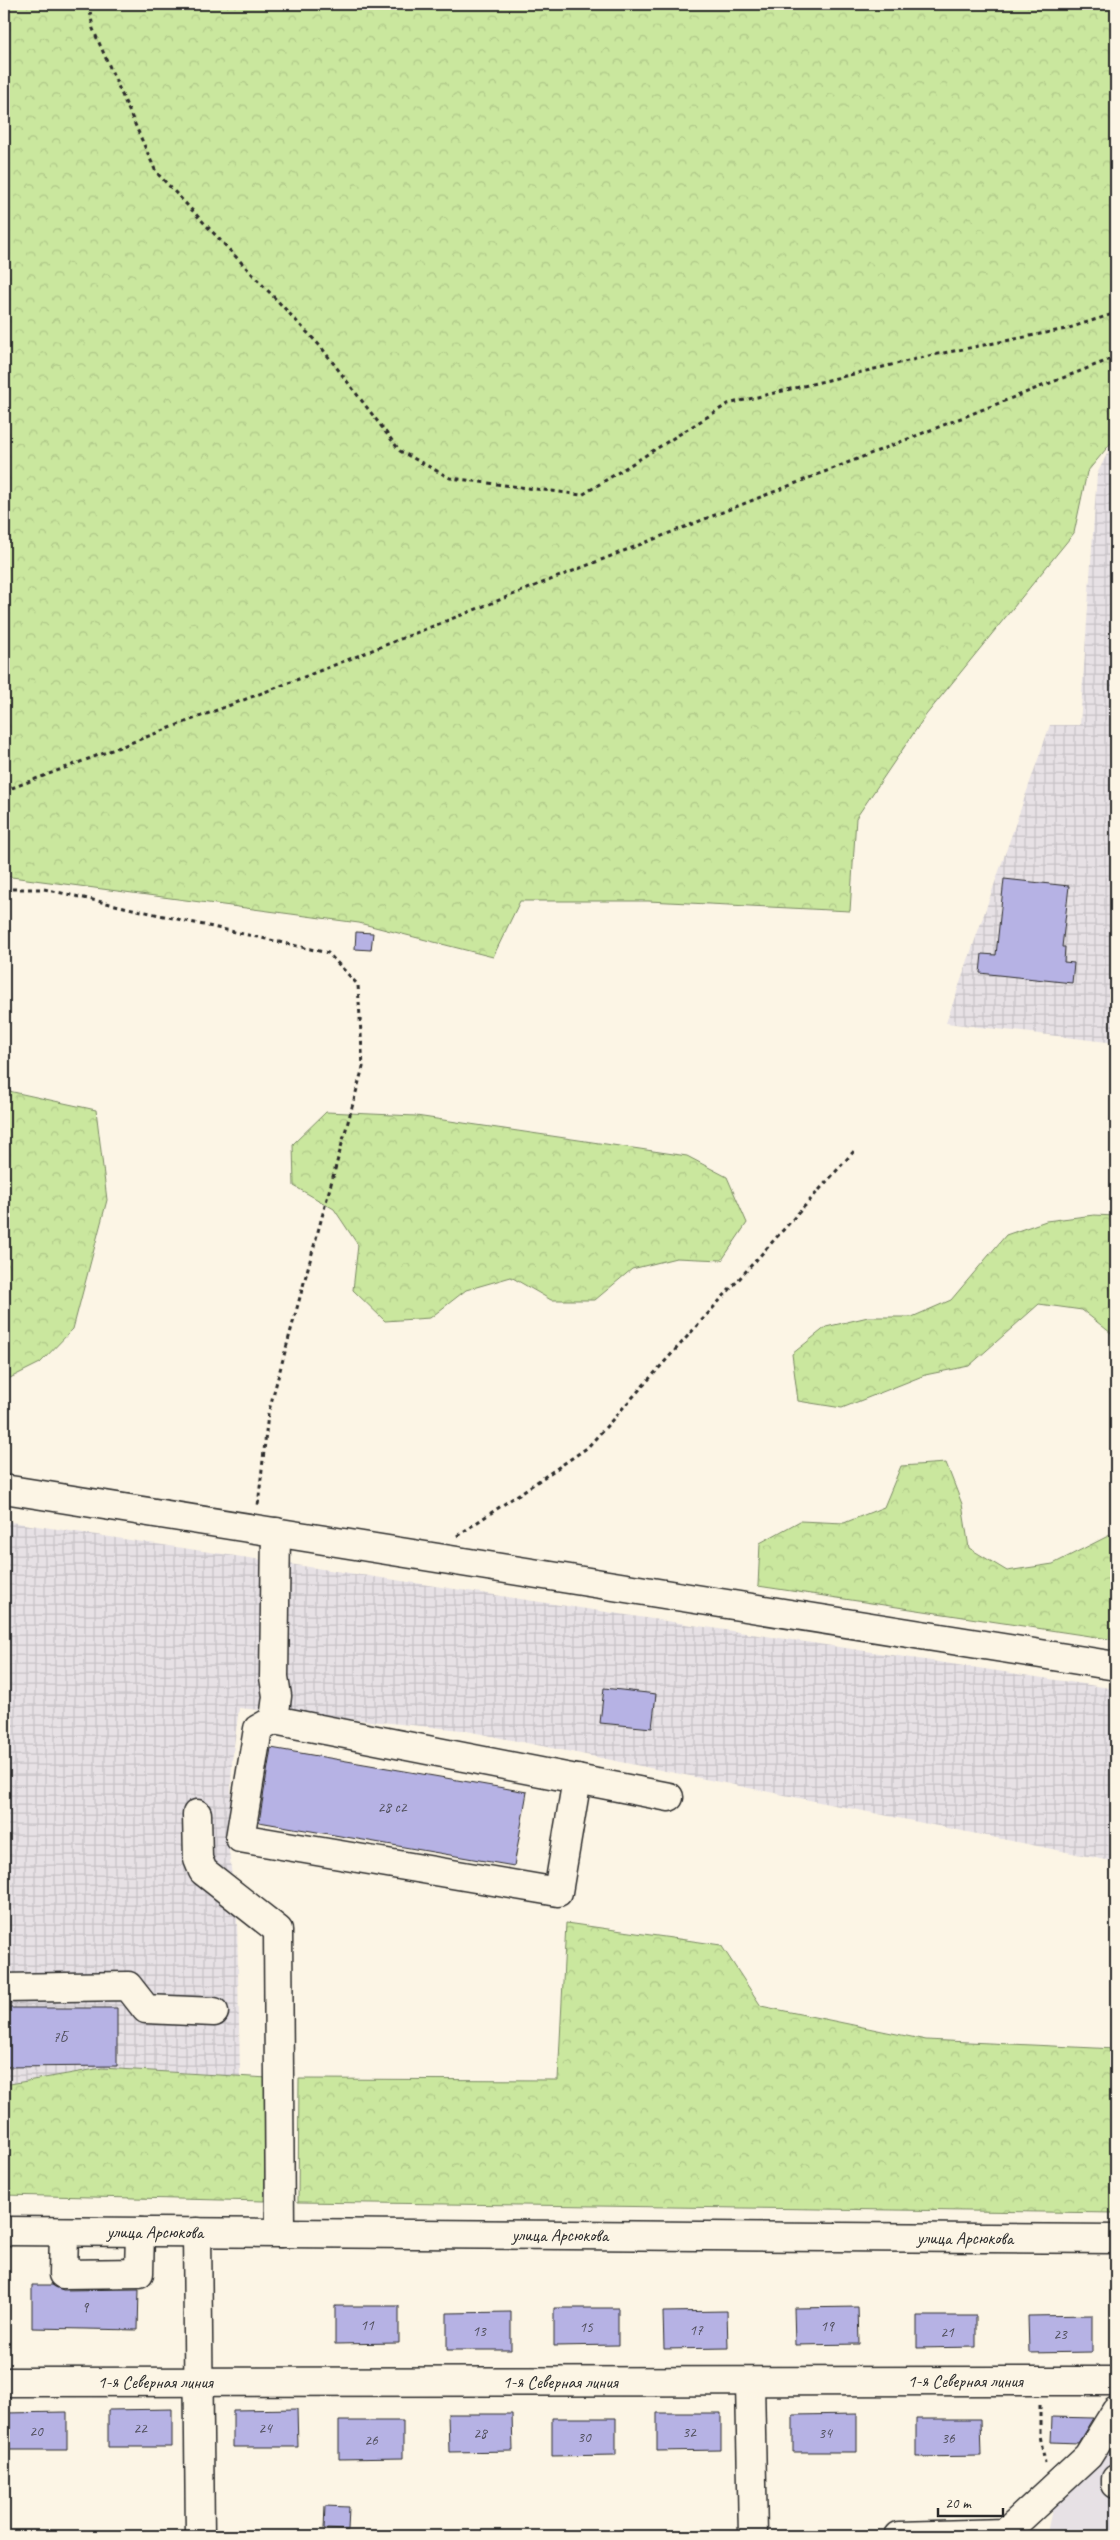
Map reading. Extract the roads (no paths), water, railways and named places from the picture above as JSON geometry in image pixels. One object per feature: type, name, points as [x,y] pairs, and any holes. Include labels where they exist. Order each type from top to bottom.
[{"type":"street","points":[[4,1489],[1116,1666]]},
{"type":"street","points":[[266,1530],[274,1677],[277,1696],[274,1720]]},
{"type":"street","points":[[576,1779],[558,1892],[240,1838],[258,1729],[274,1720],[669,1797]]},
{"type":"street","points":[[197,1814],[198,1859],[203,1871],[278,1930],[280,2233]]},
{"type":"street","points":[[4,1988],[128,1986],[146,2009],[214,2012]]},
{"type":"street","name":"улица Арсюкова","points":[[4,2231],[1116,2239]]},
{"type":"street","points":[[64,2232],[63,2274],[139,2274],[140,2232]]},
{"type":"street","points":[[197,2232],[200,2536]]},
{"type":"street","name":"1-я Северная линия","points":[[4,2382],[1116,2381]]},
{"type":"street","points":[[750,2382],[754,2536]]},
{"type":"street","points":[[899,2536],[1005,2534],[1088,2456],[1116,2411]]},
{"type":"street","points":[[1116,2479],[1116,2484]]}]
